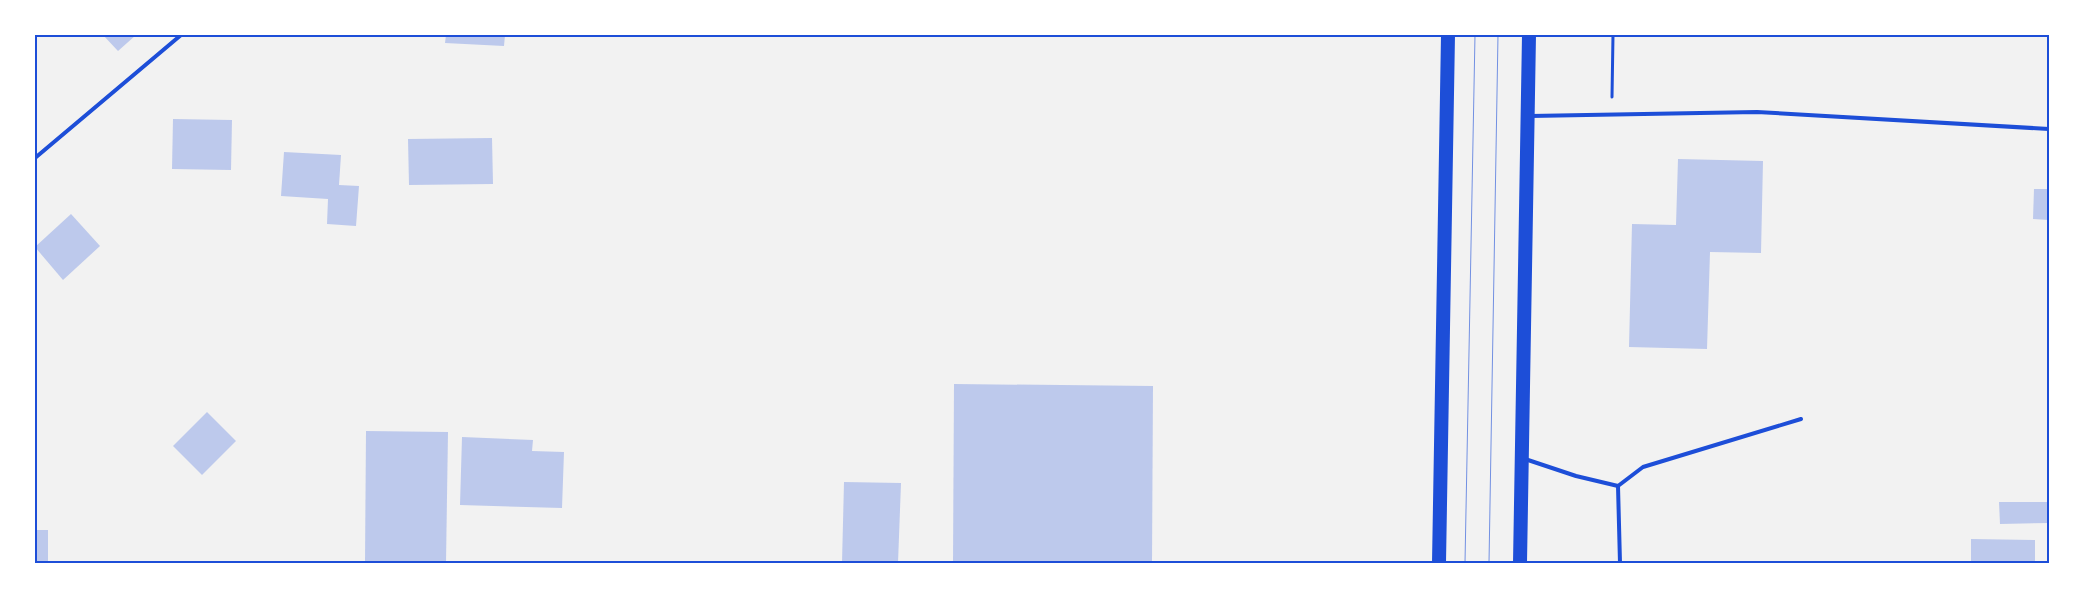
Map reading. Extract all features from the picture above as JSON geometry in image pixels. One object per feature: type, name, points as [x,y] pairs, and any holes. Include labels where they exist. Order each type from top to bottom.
[{"type":"highway","points":[[1439,563],[1448,35]]},
{"type":"highway","points":[[1520,563],[1529,35]]},
{"type":"lane","points":[[35,158],[181,35]]},
{"type":"lane","points":[[1528,116],[1757,112],[2049,129]]},
{"type":"lane","points":[[1618,486],[1642,467],[1802,419]]},
{"type":"lane","points":[[1522,458],[1576,476],[1618,486]]},
{"type":"lane","points":[[1618,486],[1620,563]]},
{"type":"path","points":[[1611,115],[1612,35]]},
{"type":"building","points":[[103,35],[136,35],[118,51]]},
{"type":"building","points":[[446,35],[505,35],[504,46],[445,43]]},
{"type":"building","points":[[173,119],[232,120],[231,170],[172,169]]},
{"type":"building","points":[[492,138],[493,184],[409,185],[408,139]]},
{"type":"building","points":[[284,152],[341,155],[339,185],[359,186],[356,226],[327,224],[328,199],[281,196]]},
{"type":"building","points":[[1678,159],[1763,161],[1761,253],[1710,252],[1707,349],[1629,347],[1632,224],[1676,225]]},
{"type":"building","points":[[2034,189],[2049,189],[2049,220],[2033,219]]},
{"type":"building","points":[[71,214],[100,246],[63,280],[35,247]]},
{"type":"building","points":[[954,384],[1153,386],[1152,563],[953,563]]},
{"type":"building","points":[[207,412],[236,441],[202,475],[173,446]]},
{"type":"building","points":[[366,431],[448,432],[446,563],[365,563]]},
{"type":"building","points":[[462,437],[533,440],[532,451],[564,452],[562,508],[460,505]]},
{"type":"building","points":[[844,482],[901,483],[898,563],[842,563]]},
{"type":"building","points":[[1999,502],[2049,502],[2049,523],[2000,524]]},
{"type":"building","points":[[35,530],[48,530],[48,563],[35,563]]},
{"type":"building","points":[[1971,539],[2035,540],[2035,563],[1971,563]]},
{"type":"tram line","points":[[1465,563],[1475,35]]},
{"type":"tram line","points":[[1489,563],[1498,35]]}]
